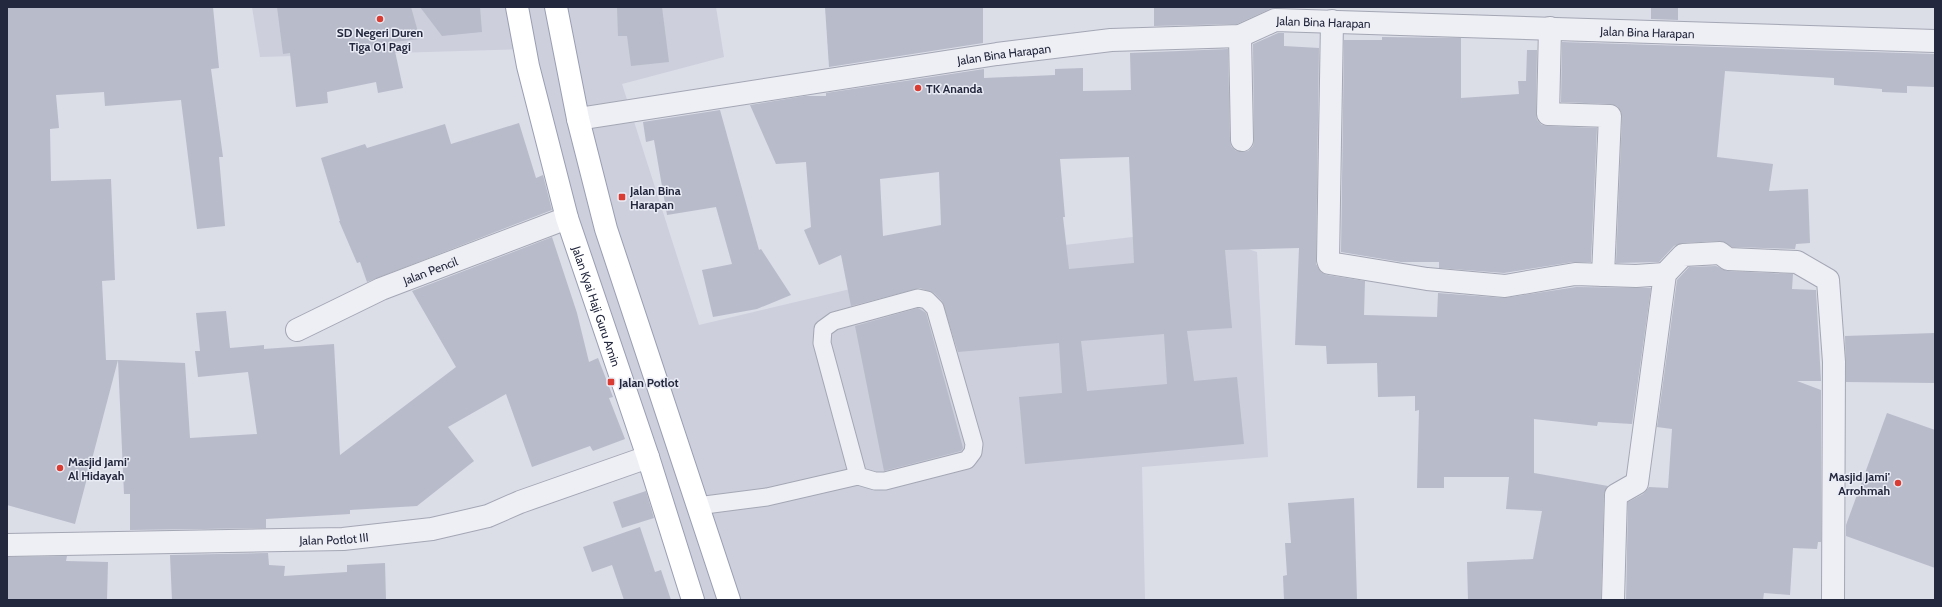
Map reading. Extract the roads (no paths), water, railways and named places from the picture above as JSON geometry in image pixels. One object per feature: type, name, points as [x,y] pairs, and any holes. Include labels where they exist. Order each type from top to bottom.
[{"type":"main road","name":"Jalan Kyai Haji Guru Amin","points":[[517,7],[528,66],[567,218],[648,457],[693,600]]},
{"type":"main road","points":[[556,7],[578,119],[606,229],[729,600]]},
{"type":"street","name":"Jalan Bina Harapan","points":[[578,119],[981,57],[1096,42],[1240,36],[1276,13],[1332,21],[1935,41]]},
{"type":"street","points":[[1332,21],[1329,263],[1427,279],[1505,286],[1575,274],[1636,276],[1665,274]]},
{"type":"street","points":[[1550,28],[1548,114],[1610,116],[1603,275]]},
{"type":"street","points":[[1240,36],[1242,140]]},
{"type":"street","name":"Jalan Pencil","points":[[297,330],[373,292],[567,218]]},
{"type":"street","points":[[1613,600],[1616,495],[1637,483],[1665,274],[1683,255],[1720,253],[1728,259],[1797,262],[1828,280],[1834,362],[1833,600]]},
{"type":"street","name":"Jalan Potlot III","points":[[7,545],[343,539],[432,530],[488,516],[520,502],[648,457]]},
{"type":"lane","points":[[697,506],[767,497],[858,476],[875,481],[885,481],[967,460],[973,452],[974,444],[935,308],[927,300],[918,298],[834,321],[823,329],[822,343],[858,476]]},
{"type":"place","name":"SD Negeri Duren Tiga 01 Pagi","points":[[380,19]]},
{"type":"place","name":"TK Ananda","points":[[918,88]]},
{"type":"place","name":"Jalan Bina Harapan","points":[[622,197]]},
{"type":"place","name":"Jalan Potlot","points":[[611,382]]},
{"type":"place","name":"Masjid Jami' Al Hidayah","points":[[60,468]]},
{"type":"place","name":"Masjid Jami' Arrohmah","points":[[1898,483]]}]
